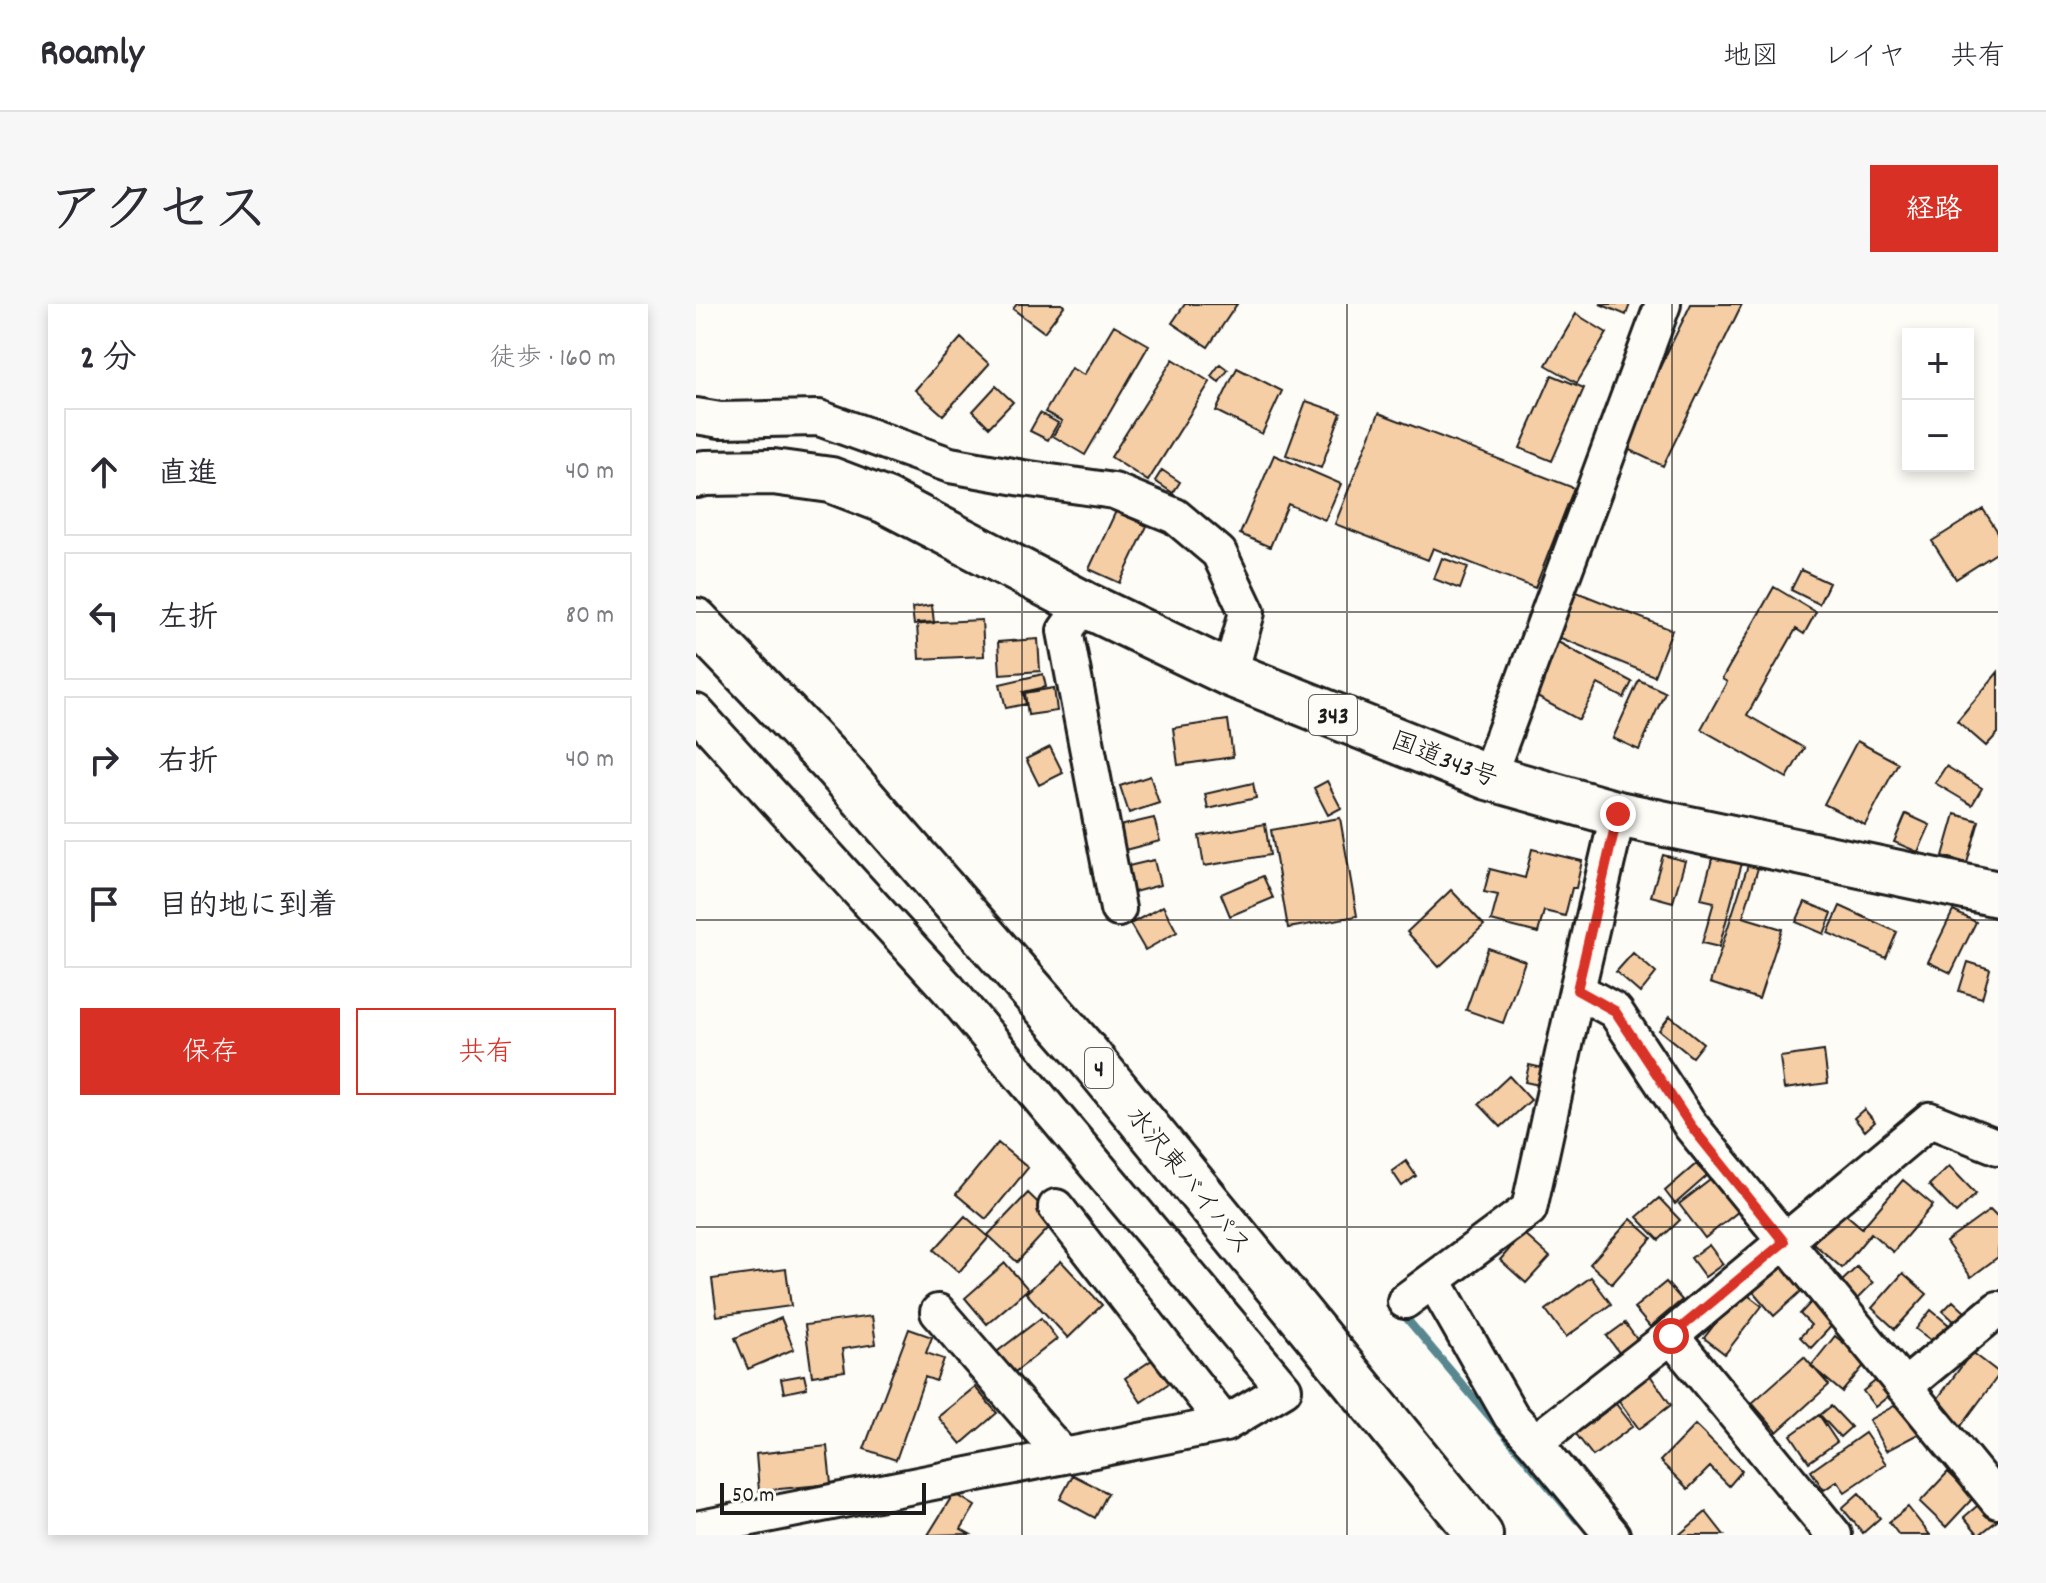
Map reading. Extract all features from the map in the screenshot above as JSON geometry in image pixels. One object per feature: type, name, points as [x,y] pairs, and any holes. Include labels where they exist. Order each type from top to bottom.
[{"type":"highway","name":"国道343号","points":[[696,475],[773,472],[831,480],[886,501],[1084,604],[1230,674],[1488,777],[1618,814],[1998,894]]},
{"type":"highway","name":"水沢東バイパス","points":[[696,621],[837,768],[1082,1048],[1480,1535]]},
{"type":"street","points":[[1488,777],[1663,304]]},
{"type":"street","points":[[696,416],[720,420],[819,418],[950,465],[1114,491],[1175,516],[1219,553],[1247,612],[1230,674]]},
{"type":"street","points":[[1084,604],[1065,631],[1118,909]]},
{"type":"street","points":[[696,712],[949,990],[1284,1389],[1225,1424],[696,1529]]},
{"type":"street","points":[[1405,1301],[1529,1209],[1618,814]]},
{"type":"street","points":[[1577,990],[1615,1011],[1691,1126],[1998,1501]]},
{"type":"street","points":[[1535,1442],[1671,1336],[1930,1120],[1998,1147]]},
{"type":"street","points":[[1056,1207],[1225,1424]]},
{"type":"street","points":[[1434,1281],[1511,1416],[1612,1535]]},
{"type":"street","points":[[1904,1387],[1998,1309]]},
{"type":"street","points":[[938,1312],[1063,1456]]},
{"type":"street","points":[[1671,1336],[1834,1535]]},
{"type":"building","points":[[1017,304],[1064,306],[1044,332],[1013,309]]},
{"type":"building","points":[[1185,304],[1237,304],[1208,347],[1172,323]]},
{"type":"building","points":[[1600,304],[1630,304],[1626,315]]},
{"type":"building","points":[[1691,304],[1742,304],[1663,466],[1621,446]]},
{"type":"building","points":[[1576,314],[1607,333],[1577,383],[1546,365]]},
{"type":"building","points":[[1114,325],[1149,345],[1085,455],[1053,436],[1062,421],[1045,412],[1071,368],[1084,375]]},
{"type":"building","points":[[961,338],[989,364],[943,415],[915,390]]},
{"type":"building","points":[[1173,359],[1210,382],[1148,481],[1111,457]]},
{"type":"building","points":[[1220,364],[1228,370],[1219,382],[1211,376]]},
{"type":"building","points":[[1237,368],[1282,391],[1262,434],[1216,411]]},
{"type":"building","points":[[1552,375],[1584,388],[1552,461],[1520,448]]},
{"type":"building","points":[[996,386],[1013,402],[989,427],[973,411]]},
{"type":"building","points":[[1306,401],[1341,413],[1321,468],[1286,455]]},
{"type":"building","points":[[1040,413],[1058,423],[1048,440],[1030,431]]},
{"type":"building","points":[[1379,413],[1574,488],[1535,588],[1433,548],[1428,560],[1335,524]]},
{"type":"building","points":[[1274,455],[1341,484],[1325,520],[1288,504],[1270,547],[1240,534]]},
{"type":"building","points":[[1162,470],[1180,482],[1173,493],[1155,481]]},
{"type":"building","points":[[1983,509],[1998,532],[1998,552],[1956,579],[1932,541]]},
{"type":"building","points":[[1116,511],[1147,526],[1120,583],[1089,569]]},
{"type":"building","points":[[1442,558],[1468,567],[1460,589],[1434,579]]},
{"type":"building","points":[[1801,570],[1829,583],[1819,604],[1791,590]]},
{"type":"building","points":[[1774,587],[1816,612],[1804,634],[1796,629],[1747,715],[1804,748],[1787,778],[1701,729],[1727,682],[1722,679]]},
{"type":"building","points":[[1569,589],[1672,630],[1654,676],[1551,634]]},
{"type":"building","points":[[932,605],[934,623],[914,625],[912,608]]},
{"type":"building","points":[[982,620],[984,656],[919,659],[917,623]]},
{"type":"building","points":[[1038,639],[1040,671],[1000,674],[998,642]]},
{"type":"building","points":[[1556,641],[1632,682],[1624,698],[1598,684],[1579,720],[1528,692]]},
{"type":"building","points":[[1998,672],[1998,733],[1986,746],[1957,721]]},
{"type":"building","points":[[1043,674],[1046,687],[1023,692],[1026,704],[1006,708],[1000,684]]},
{"type":"building","points":[[1639,680],[1665,692],[1639,750],[1613,738]]},
{"type":"building","points":[[1054,688],[1057,711],[1028,715],[1025,693]]},
{"type":"building","points":[[1228,720],[1233,757],[1178,765],[1173,728]]},
{"type":"building","points":[[1857,741],[1898,763],[1865,825],[1824,804]]},
{"type":"building","points":[[1050,747],[1063,773],[1039,785],[1026,759]]},
{"type":"building","points":[[1946,766],[1982,788],[1972,805],[1935,783]]},
{"type":"building","points":[[1150,776],[1159,803],[1129,813],[1120,786]]},
{"type":"building","points":[[1327,781],[1341,808],[1328,815],[1314,788]]},
{"type":"building","points":[[1253,783],[1256,798],[1208,809],[1205,794]]},
{"type":"building","points":[[1906,814],[1930,825],[1918,852],[1894,842]]},
{"type":"building","points":[[1955,814],[1979,821],[1967,863],[1943,856]]},
{"type":"building","points":[[1154,818],[1160,841],[1117,852],[1111,828]]},
{"type":"building","points":[[1340,818],[1357,916],[1288,928],[1271,830]]},
{"type":"building","points":[[1265,824],[1270,855],[1204,866],[1199,836]]},
{"type":"building","points":[[1532,849],[1582,861],[1565,916],[1544,911],[1538,933],[1491,921],[1498,895],[1484,892],[1490,869],[1525,878]]},
{"type":"building","points":[[1663,855],[1685,861],[1673,902],[1651,896]]},
{"type":"building","points":[[1713,856],[1742,863],[1719,947],[1702,943],[1714,902],[1701,899]]},
{"type":"building","points":[[1154,860],[1160,885],[1123,895],[1116,869]]},
{"type":"building","points":[[1748,865],[1758,868],[1743,917],[1782,929],[1759,999],[1710,983]]},
{"type":"building","points":[[1263,876],[1273,898],[1230,916],[1221,894]]},
{"type":"building","points":[[1451,890],[1484,925],[1439,967],[1407,932]]},
{"type":"building","points":[[1805,902],[1832,913],[1824,934],[1796,922]]},
{"type":"building","points":[[1163,906],[1177,932],[1145,950],[1130,924]]},
{"type":"building","points":[[1840,906],[1897,932],[1886,958],[1828,933]]},
{"type":"building","points":[[1953,911],[1976,922],[1951,973],[1928,962]]},
{"type":"building","points":[[1488,948],[1525,961],[1503,1023],[1466,1010]]},
{"type":"building","points":[[1633,953],[1656,973],[1640,993],[1616,972]]},
{"type":"building","points":[[1968,962],[1990,969],[1982,998],[1959,991]]},
{"type":"building","points":[[1670,1016],[1703,1043],[1692,1057],[1659,1030]]},
{"type":"building","points":[[1824,1051],[1828,1083],[1784,1089],[1780,1057]]},
{"type":"building","points":[[1529,1065],[1543,1068],[1539,1085],[1525,1082]]},
{"type":"building","points":[[1509,1076],[1531,1100],[1501,1127],[1479,1104]]},
{"type":"building","points":[[1864,1109],[1875,1122],[1865,1131],[1854,1118]]},
{"type":"building","points":[[998,1143],[1028,1168],[986,1219],[956,1194]]},
{"type":"building","points":[[1406,1161],[1416,1176],[1402,1186],[1392,1171]]},
{"type":"building","points":[[1696,1164],[1707,1176],[1675,1204],[1665,1191]]},
{"type":"building","points":[[1949,1166],[1976,1194],[1956,1213],[1929,1185]]},
{"type":"building","points":[[1718,1174],[1744,1207],[1705,1238],[1679,1204]]},
{"type":"building","points":[[1903,1180],[1933,1205],[1893,1252],[1871,1233],[1842,1268],[1813,1243],[1842,1211],[1862,1228]]},
{"type":"building","points":[[1028,1193],[1056,1220],[1017,1262],[988,1235]]},
{"type":"building","points":[[1659,1198],[1680,1220],[1659,1240],[1637,1217]]},
{"type":"building","points":[[1990,1210],[1998,1218],[1998,1257],[1971,1277],[1946,1242]]},
{"type":"building","points":[[965,1216],[989,1237],[959,1272],[934,1250]]},
{"type":"building","points":[[1631,1219],[1652,1238],[1612,1284],[1590,1264]]},
{"type":"building","points":[[1523,1233],[1550,1257],[1526,1283],[1500,1260]]},
{"type":"building","points":[[1709,1245],[1723,1264],[1705,1277],[1691,1258]]},
{"type":"building","points":[[1781,1258],[1807,1286],[1774,1316],[1749,1287]]},
{"type":"building","points":[[1061,1261],[1102,1305],[1068,1338],[1026,1293]]},
{"type":"building","points":[[1005,1263],[1028,1289],[987,1324],[965,1298]]},
{"type":"building","points":[[1857,1267],[1873,1283],[1857,1299],[1841,1282]]},
{"type":"building","points":[[786,1269],[791,1306],[717,1316],[712,1279]]},
{"type":"building","points":[[1903,1273],[1927,1294],[1895,1329],[1872,1308]]},
{"type":"building","points":[[1591,1277],[1611,1304],[1566,1337],[1546,1310]]},
{"type":"building","points":[[1666,1282],[1682,1300],[1650,1327],[1634,1308]]},
{"type":"building","points":[[1741,1290],[1762,1306],[1725,1354],[1704,1338]]},
{"type":"building","points":[[1815,1298],[1837,1320],[1811,1348],[1800,1337],[1811,1325],[1800,1314]]},
{"type":"building","points":[[1953,1301],[1966,1313],[1956,1323],[1943,1311]]},
{"type":"building","points":[[1931,1310],[1949,1325],[1935,1343],[1916,1329]]},
{"type":"building","points":[[872,1316],[876,1344],[842,1349],[845,1371],[812,1376],[805,1325]]},
{"type":"building","points":[[781,1318],[794,1349],[748,1369],[735,1338]]},
{"type":"building","points":[[1041,1318],[1057,1339],[1011,1375],[994,1354]]},
{"type":"building","points":[[1625,1323],[1638,1341],[1620,1354],[1607,1336]]},
{"type":"building","points":[[909,1329],[932,1337],[926,1353],[944,1359],[936,1381],[925,1377],[896,1460],[864,1449]]},
{"type":"building","points":[[1835,1336],[1867,1362],[1842,1392],[1811,1366]]},
{"type":"building","points":[[1972,1352],[1998,1372],[1998,1376],[1961,1426],[1933,1405]]},
{"type":"building","points":[[1804,1357],[1829,1385],[1777,1432],[1752,1403]]},
{"type":"building","points":[[1155,1358],[1171,1382],[1141,1402],[1125,1378]]},
{"type":"building","points":[[1647,1371],[1671,1405],[1639,1429],[1615,1395]]},
{"type":"building","points":[[804,1375],[807,1388],[784,1393],[781,1379]]},
{"type":"building","points":[[1879,1378],[1891,1394],[1875,1407],[1863,1391]]},
{"type":"building","points":[[975,1387],[997,1413],[961,1444],[938,1417]]},
{"type":"building","points":[[1903,1401],[1920,1433],[1886,1451],[1869,1420]]},
{"type":"building","points":[[1616,1404],[1633,1426],[1593,1456],[1576,1434]]},
{"type":"building","points":[[1831,1406],[1851,1427],[1840,1437],[1820,1415]]},
{"type":"building","points":[[1819,1415],[1837,1442],[1809,1462],[1791,1435]]},
{"type":"building","points":[[1695,1425],[1742,1471],[1729,1486],[1710,1467],[1688,1489],[1660,1461]]},
{"type":"building","points":[[1865,1433],[1886,1464],[1845,1492],[1837,1481],[1824,1490],[1811,1471]]},
{"type":"building","points":[[827,1446],[831,1484],[759,1491],[756,1454]]},
{"type":"building","points":[[1948,1472],[1974,1497],[1946,1527],[1920,1502]]},
{"type":"building","points":[[1073,1475],[1108,1493],[1095,1518],[1060,1499]]},
{"type":"building","points":[[954,1493],[975,1506],[961,1529],[970,1534],[928,1535]]},
{"type":"building","points":[[1859,1493],[1880,1518],[1863,1533],[1842,1508]]},
{"type":"building","points":[[1983,1501],[1998,1520],[1979,1535],[1964,1517]]},
{"type":"building","points":[[1908,1507],[1930,1535],[1899,1535],[1889,1522]]},
{"type":"building","points":[[1706,1512],[1724,1535],[1679,1535]]},
{"type":"waterway","points":[[1407,1319],[1577,1520]]},
{"type":"route","points":[[1618,814],[1577,990],[1615,1011],[1691,1126],[1784,1242],[1671,1336]]}]
